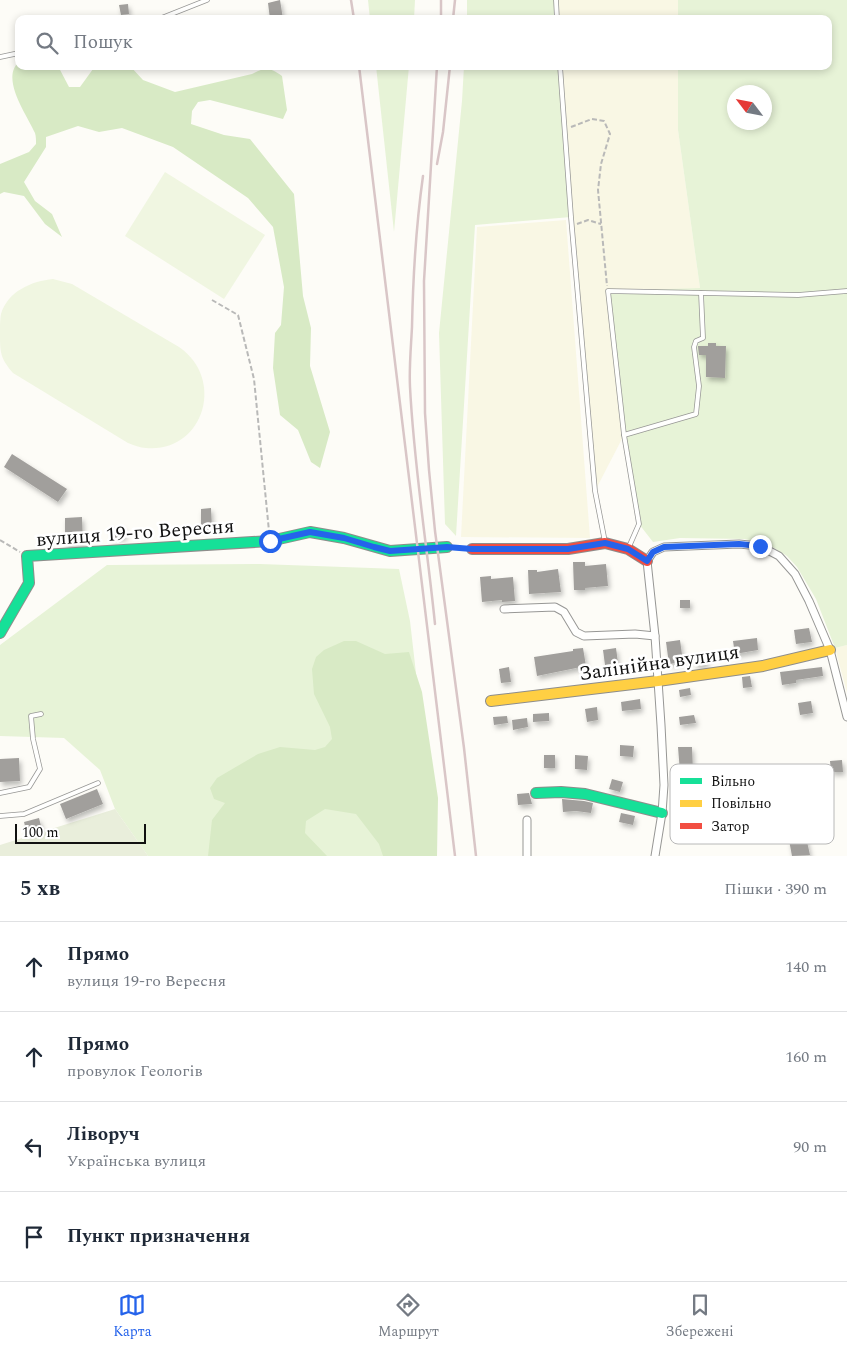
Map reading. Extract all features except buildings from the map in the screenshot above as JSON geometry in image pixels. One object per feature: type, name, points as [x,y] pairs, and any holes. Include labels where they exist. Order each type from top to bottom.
[{"type":"street","name":"вулиця 19-го Вересня","points":[[0,633],[29,583],[27,556],[270,541],[310,532],[344,538],[390,551],[447,547]]},
{"type":"street","points":[[472,549],[568,549],[605,543],[628,549],[647,561]]},
{"type":"street","points":[[655,856],[662,813],[664,784],[655,636],[647,561],[653,552],[664,547],[739,544],[760,546],[779,556],[795,574],[810,601],[830,650],[847,717]]},
{"type":"street","points":[[504,609],[555,607],[564,612],[576,632],[584,636],[635,634],[655,636]]},
{"type":"street","name":"Залінійна вулиця","points":[[491,701],[763,666],[830,650]]},
{"type":"street","points":[[536,793],[586,794],[662,813]]},
{"type":"street","points":[[527,820],[527,856]]},
{"type":"lane","points":[[169,15],[207,0]]},
{"type":"lane","points":[[556,0],[557,15]]},
{"type":"lane","points":[[0,57],[15,54]]},
{"type":"lane","points":[[560,70],[595,491],[605,543]]},
{"type":"lane","points":[[628,549],[639,524],[624,435],[608,291],[798,295],[847,291]]},
{"type":"lane","points":[[624,435],[696,414],[699,386],[694,347],[696,341],[703,338],[701,293]]},
{"type":"lane","points":[[0,793],[29,786],[40,769],[32,739],[31,716],[41,714]]},
{"type":"lane","points":[[0,816],[24,814],[98,783]]},
{"type":"path","points":[[565,130],[592,119],[604,121],[610,134],[600,164],[598,190],[608,291]]},
{"type":"path","points":[[572,225],[588,220],[601,224]]},
{"type":"path","points":[[212,300],[238,316],[254,379],[270,541]]},
{"type":"path","points":[[0,540],[27,556]]},
{"type":"shaded area","points":[[556,0],[678,0],[678,15],[557,15]]},
{"type":"shaded area","points":[[560,70],[678,70],[678,130],[700,288],[595,491]]},
{"type":"shaded area","points":[[566,220],[590,538],[461,537],[477,227]]},
{"type":"shaded area","points":[[847,645],[847,693],[835,648]]},
{"type":"green space","points":[[368,0],[415,0],[414,15],[370,15]]},
{"type":"green space","points":[[467,0],[556,0],[557,15],[467,15]]},
{"type":"green space","points":[[678,0],[847,0],[847,645],[835,648],[816,599],[797,567],[787,556],[766,543],[744,539],[680,538],[653,542],[639,524],[624,435],[608,291],[700,288],[678,130],[678,70],[832,70],[832,15],[678,15]]},
{"type":"green space","points":[[14,69],[60,70],[69,87],[80,87],[92,70],[134,70],[143,80],[175,92],[252,74],[260,70],[271,70],[282,76],[287,110],[283,119],[210,100],[198,102],[192,111],[191,124],[224,135],[250,139],[294,194],[303,296],[311,328],[310,366],[330,432],[320,468],[311,462],[298,430],[280,415],[273,368],[275,333],[281,325],[284,287],[273,227],[248,198],[173,147],[122,128],[99,132],[78,126],[46,137],[46,147],[24,182],[35,201],[52,214],[62,237],[45,224],[24,196],[4,192],[0,194],[0,164],[29,152],[36,144],[35,133],[21,107],[14,87],[12,77]]},
{"type":"green space","points":[[376,70],[409,70],[394,232]]},
{"type":"green space","points":[[464,70],[560,70],[571,217],[475,225],[456,536],[445,524],[439,333]]},
{"type":"green space","points":[[165,172],[265,235],[224,299],[125,236]]},
{"type":"green space","points":[[53,279],[72,284],[179,347],[193,361],[202,377],[205,394],[202,411],[194,427],[182,439],[166,446],[146,448],[128,443],[13,373],[3,359],[0,345],[0,318],[4,306],[15,293],[29,285]]},
{"type":"green space","points":[[260,564],[399,569],[410,621],[437,856],[148,856],[115,809],[100,770],[64,738],[0,736],[0,645],[107,565]]},
{"type":"green space","points":[[344,641],[356,641],[385,654],[409,652],[422,692],[438,798],[437,856],[383,856],[379,844],[356,814],[325,809],[306,821],[305,833],[327,856],[208,856],[212,820],[225,803],[214,799],[210,788],[217,778],[258,754],[280,747],[315,750],[325,747],[332,739],[330,727],[314,694],[312,669],[316,657],[324,650]]},
{"type":"green space","points":[[115,809],[148,856],[0,856],[0,845]]},
{"type":"railway","points":[[351,0],[353,15]]},
{"type":"railway","points":[[441,0],[441,15]]},
{"type":"railway","points":[[453,15],[455,0]]},
{"type":"railway","points":[[359,70],[455,856]]},
{"type":"railway","points":[[437,70],[424,281],[425,413],[435,531],[464,748],[476,856]]},
{"type":"railway","points":[[437,164],[443,132],[450,70]]},
{"type":"railway","points":[[423,176],[415,252],[410,380],[414,447],[435,624]]},
{"type":"traffic: fast","points":[[0,633],[29,583],[27,556],[270,541],[310,532],[344,538],[390,551],[447,547]]},
{"type":"traffic: fast","points":[[536,793],[561,792],[585,794],[662,813]]},
{"type":"traffic: slow","points":[[491,701],[763,666],[830,650]]},
{"type":"traffic: jam","points":[[472,549],[568,549],[605,543],[628,549],[647,561]]},
{"type":"route","points":[[270,541],[310,532],[344,538],[390,551],[447,547],[472,549],[568,549],[605,543],[628,549],[647,561],[653,552],[664,547],[739,544],[760,546]]}]
